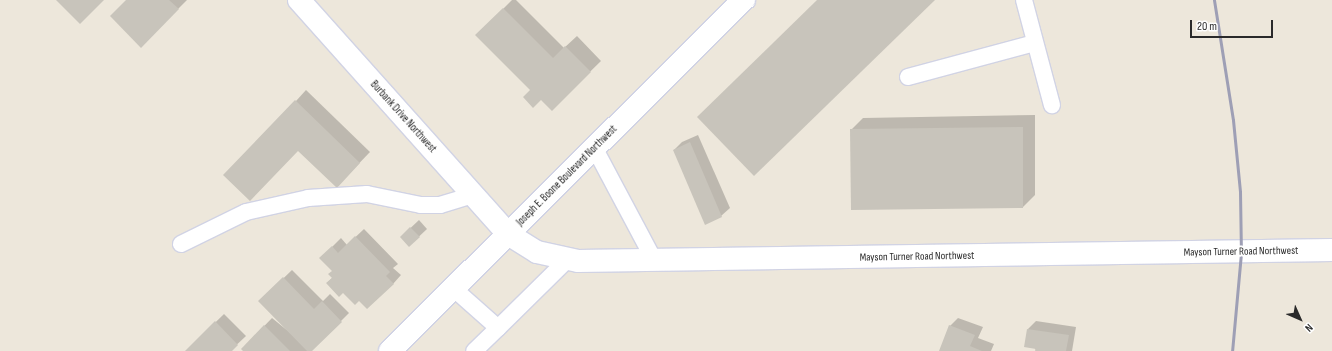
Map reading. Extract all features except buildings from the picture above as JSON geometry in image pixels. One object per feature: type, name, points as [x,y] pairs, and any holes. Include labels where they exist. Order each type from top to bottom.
[{"type":"street","name":"Burbank Drive Northwest","points":[[299,0],[508,234]]},
{"type":"street","name":"Joseph E. Boone Boulevard Northwest","points":[[392,350],[744,0]]},
{"type":"street","name":"Mayson Turner Road Northwest","points":[[508,234],[537,252],[578,261],[1332,250]]},
{"type":"lane","points":[[1024,0],[1052,105]]},
{"type":"lane","points":[[908,77],[1035,43]]},
{"type":"lane","points":[[595,149],[654,260]]},
{"type":"lane","points":[[181,244],[246,212],[308,198],[367,194],[421,205],[440,205],[473,195]]},
{"type":"lane","points":[[474,351],[568,259]]},
{"type":"lane","points":[[453,288],[498,328]]},
{"type":"railway","points":[[1214,0],[1233,120],[1240,192],[1241,253],[1232,351]]}]
